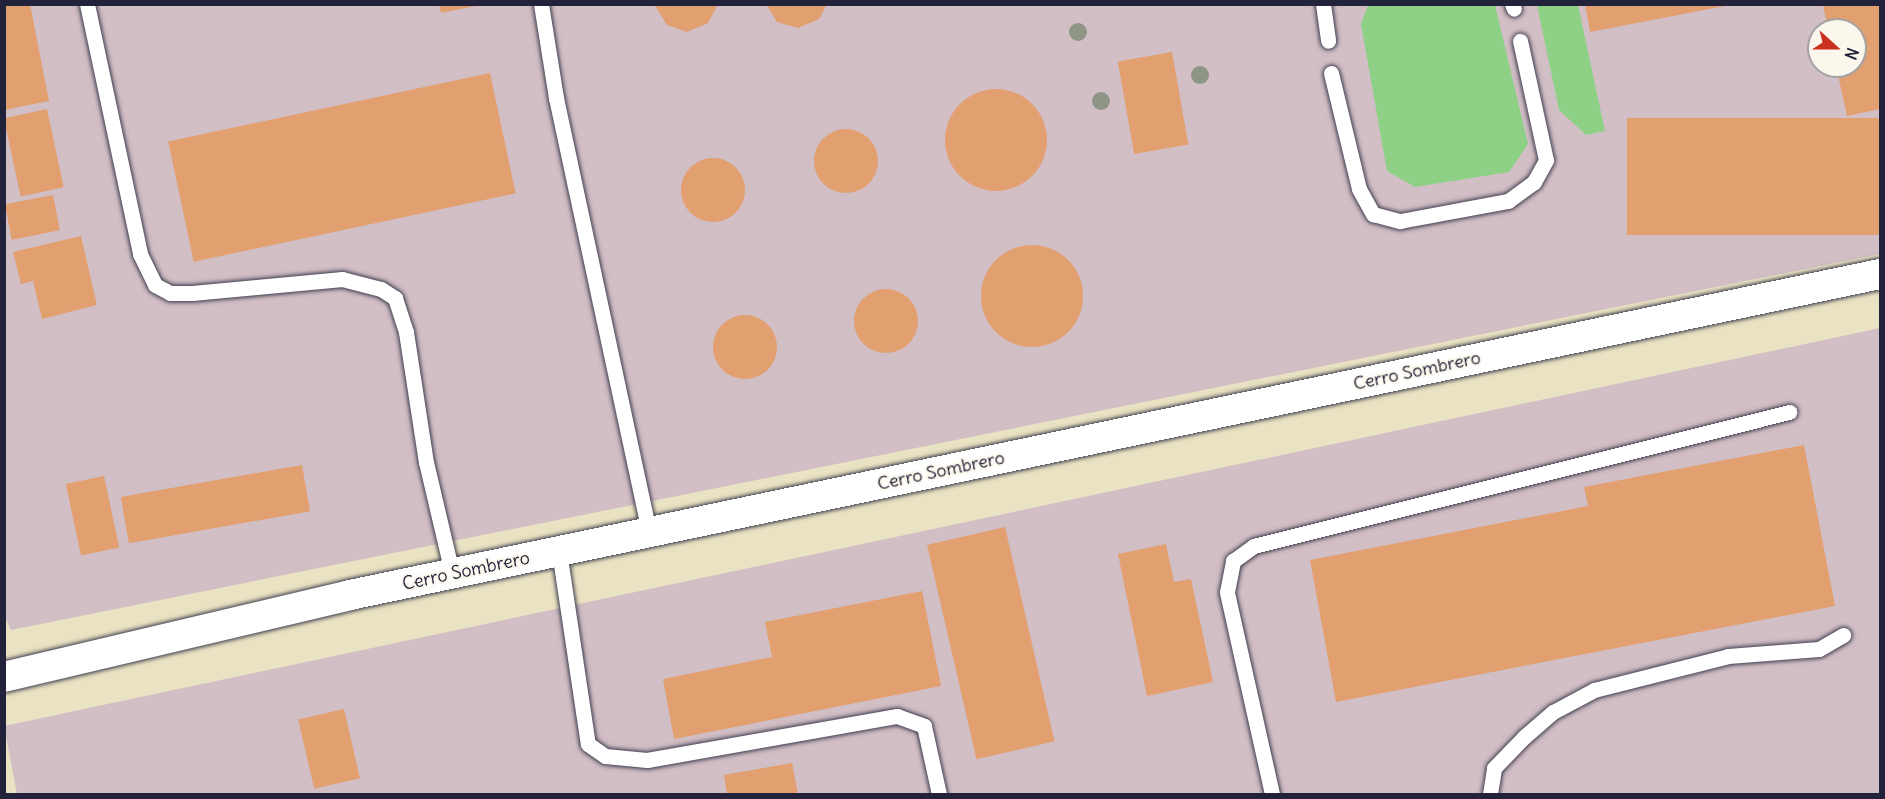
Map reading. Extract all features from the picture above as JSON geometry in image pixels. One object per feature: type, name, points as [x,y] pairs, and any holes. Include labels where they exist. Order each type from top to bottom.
[{"type":"street","name":"Cerro Sombrero","points":[[8,676],[452,573],[1881,274]]},
{"type":"lane","points":[[87,4],[140,254],[156,285],[170,293],[192,293],[342,279],[381,289],[395,298],[406,332],[426,462],[452,573]]},
{"type":"lane","points":[[541,4],[556,98],[649,532]]},
{"type":"lane","points":[[1323,4],[1328,41]]},
{"type":"lane","points":[[1331,73],[1359,189],[1373,214],[1400,221],[1508,201],[1534,182],[1546,160],[1520,41]]},
{"type":"lane","points":[[1272,795],[1227,592],[1233,561],[1254,546],[1789,412]]},
{"type":"lane","points":[[559,551],[588,744],[605,756],[647,760],[897,716],[924,726],[939,795]]},
{"type":"lane","points":[[1490,795],[1494,768],[1524,737],[1553,712],[1594,690],[1728,656],[1819,649],[1843,635]]},
{"type":"shaded area","points":[[4,5],[1859,5],[1862,18],[1807,18],[1807,78],[1867,78],[1867,41],[1880,99],[1880,254],[11,630],[4,615]]},
{"type":"shaded area","points":[[1880,328],[1880,794],[17,794],[4,726]]},
{"type":"green space","points":[[1368,5],[1495,5],[1528,144],[1509,172],[1415,187],[1387,171],[1361,24]]},
{"type":"green space","points":[[1537,5],[1578,5],[1605,131],[1586,135],[1559,110]]},
{"type":"building","points":[[4,4],[30,4],[49,101],[4,110]]},
{"type":"building","points":[[439,4],[476,4],[476,6],[441,13]]},
{"type":"building","points":[[654,4],[718,4],[708,23],[687,32],[667,25]]},
{"type":"building","points":[[766,4],[827,4],[819,19],[798,28],[777,22]]},
{"type":"building","points":[[1585,4],[1725,4],[1725,6],[1590,32]]},
{"type":"building","points":[[1823,4],[1880,4],[1880,109],[1847,116],[1839,78],[1867,78],[1867,18],[1826,18]]},
{"type":"building","points":[[1172,52],[1188,145],[1134,154],[1118,62]]},
{"type":"building","points":[[490,73],[516,193],[194,262],[168,141]]},
{"type":"building","points":[[996,89],[1016,93],[1032,104],[1043,120],[1047,140],[1043,160],[1032,176],[1016,187],[996,191],[976,187],[960,176],[949,160],[945,140],[949,120],[960,104],[976,93]]},
{"type":"building","points":[[47,109],[64,187],[21,196],[4,118]]},
{"type":"building","points":[[1627,118],[1880,118],[1880,235],[1627,235]]},
{"type":"building","points":[[840,129],[852,129],[869,138],[876,149],[878,161],[876,173],[869,184],[852,193],[840,193],[828,188],[819,179],[814,167],[814,155],[819,143],[828,134]]},
{"type":"building","points":[[707,158],[719,158],[736,167],[743,178],[745,190],[743,202],[736,213],[719,222],[707,222],[695,217],[686,208],[681,196],[681,184],[686,172],[695,163]]},
{"type":"building","points":[[53,195],[60,230],[12,240],[5,204]]},
{"type":"building","points":[[81,236],[97,305],[42,319],[33,281],[21,284],[13,252]]},
{"type":"building","points":[[1032,245],[1052,249],[1068,260],[1079,276],[1083,296],[1079,316],[1068,332],[1052,343],[1032,347],[1012,343],[996,332],[985,316],[981,296],[985,276],[996,260],[1012,249]]},
{"type":"building","points":[[880,289],[892,289],[909,298],[916,309],[918,321],[916,333],[909,344],[892,353],[880,353],[868,348],[859,339],[854,327],[854,315],[859,303],[868,294]]},
{"type":"building","points":[[739,315],[751,315],[768,324],[775,335],[777,347],[775,359],[768,370],[751,379],[739,379],[727,374],[718,365],[713,353],[713,341],[718,329],[727,320]]},
{"type":"building","points":[[1804,445],[1835,606],[1336,702],[1310,560],[1588,506],[1584,487]]},
{"type":"building","points":[[302,465],[310,511],[129,543],[121,497]]},
{"type":"building","points":[[104,476],[119,547],[81,556],[66,484]]},
{"type":"building","points":[[1005,527],[1054,741],[977,759],[927,545]]},
{"type":"building","points":[[1166,544],[1174,582],[1191,579],[1213,682],[1147,696],[1118,554]]},
{"type":"building","points":[[922,591],[941,686],[674,739],[663,679],[772,657],[765,622]]},
{"type":"building","points":[[344,709],[360,778],[314,789],[298,720]]},
{"type":"building","points":[[792,763],[798,794],[727,794],[724,775]]}]
